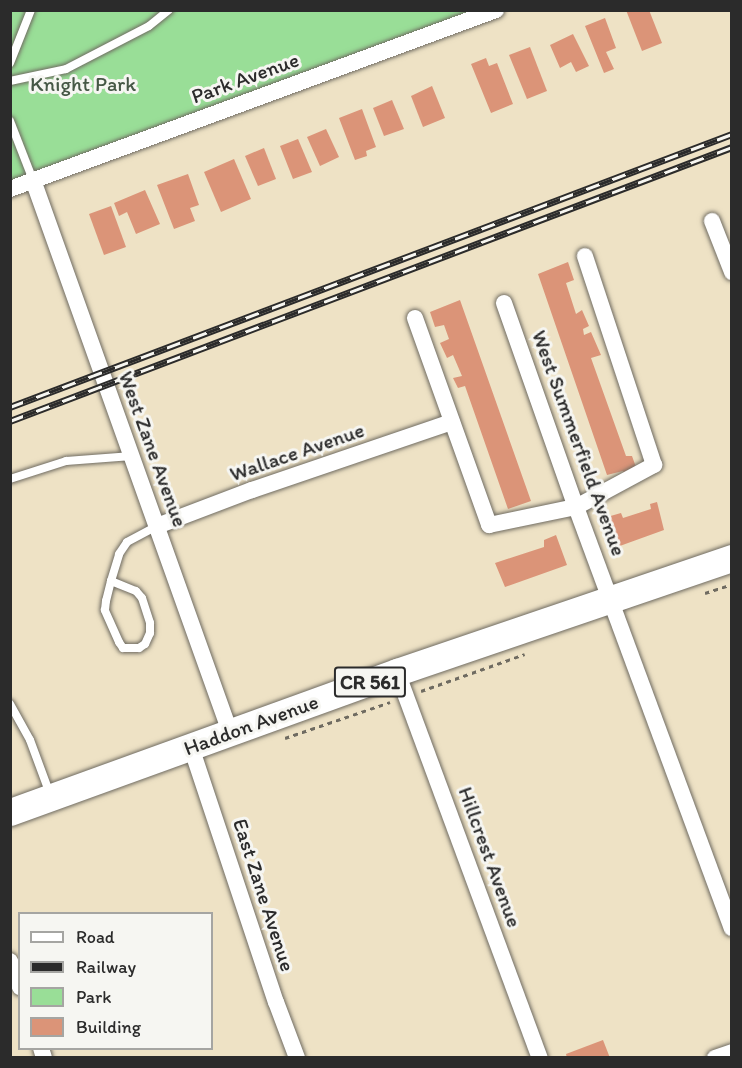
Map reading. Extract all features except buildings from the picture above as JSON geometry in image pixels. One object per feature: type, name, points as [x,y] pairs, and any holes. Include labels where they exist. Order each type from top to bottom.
[{"type":"main road","name":"Haddon Avenue","points":[[10,812],[230,732],[402,684],[612,598],[732,558]]},
{"type":"street","name":"Park Avenue","points":[[10,189],[496,10]]},
{"type":"street","name":"West Zane Avenue","points":[[33,180],[230,732]]},
{"type":"street","points":[[712,221],[732,272]]},
{"type":"street","points":[[415,318],[489,525],[576,507],[654,465],[585,256]]},
{"type":"street","name":"West Summerfield Avenue","points":[[504,303],[576,507],[612,598],[732,928]]},
{"type":"street","name":"Wallace Avenue","points":[[157,526],[252,490],[452,422]]},
{"type":"street","name":"Hillcrest Avenue","points":[[402,684],[540,1058]]},
{"type":"street","name":"East Zane Avenue","points":[[191,747],[276,1002],[297,1058]]},
{"type":"street","points":[[10,961],[18,982]]},
{"type":"street","points":[[716,1058],[732,1052]]},
{"type":"lane","points":[[10,63],[31,10]]},
{"type":"lane","points":[[10,81],[66,69],[148,26],[169,10]]},
{"type":"lane","points":[[10,121],[33,180]]},
{"type":"lane","points":[[10,479],[66,461],[132,456]]},
{"type":"lane","points":[[111,581],[136,591],[142,598],[150,623],[150,633],[145,644],[139,648],[123,648],[105,610],[111,581],[119,554],[127,542],[157,526]]},
{"type":"lane","points":[[10,704],[30,740],[51,798]]},
{"type":"path","points":[[275,741],[402,684],[530,652]]},
{"type":"green space","name":"Knight Park","points":[[11,11],[481,11],[11,189]]},
{"type":"railway","points":[[10,407],[732,134]]},
{"type":"railway","points":[[10,421],[732,147]]}]
